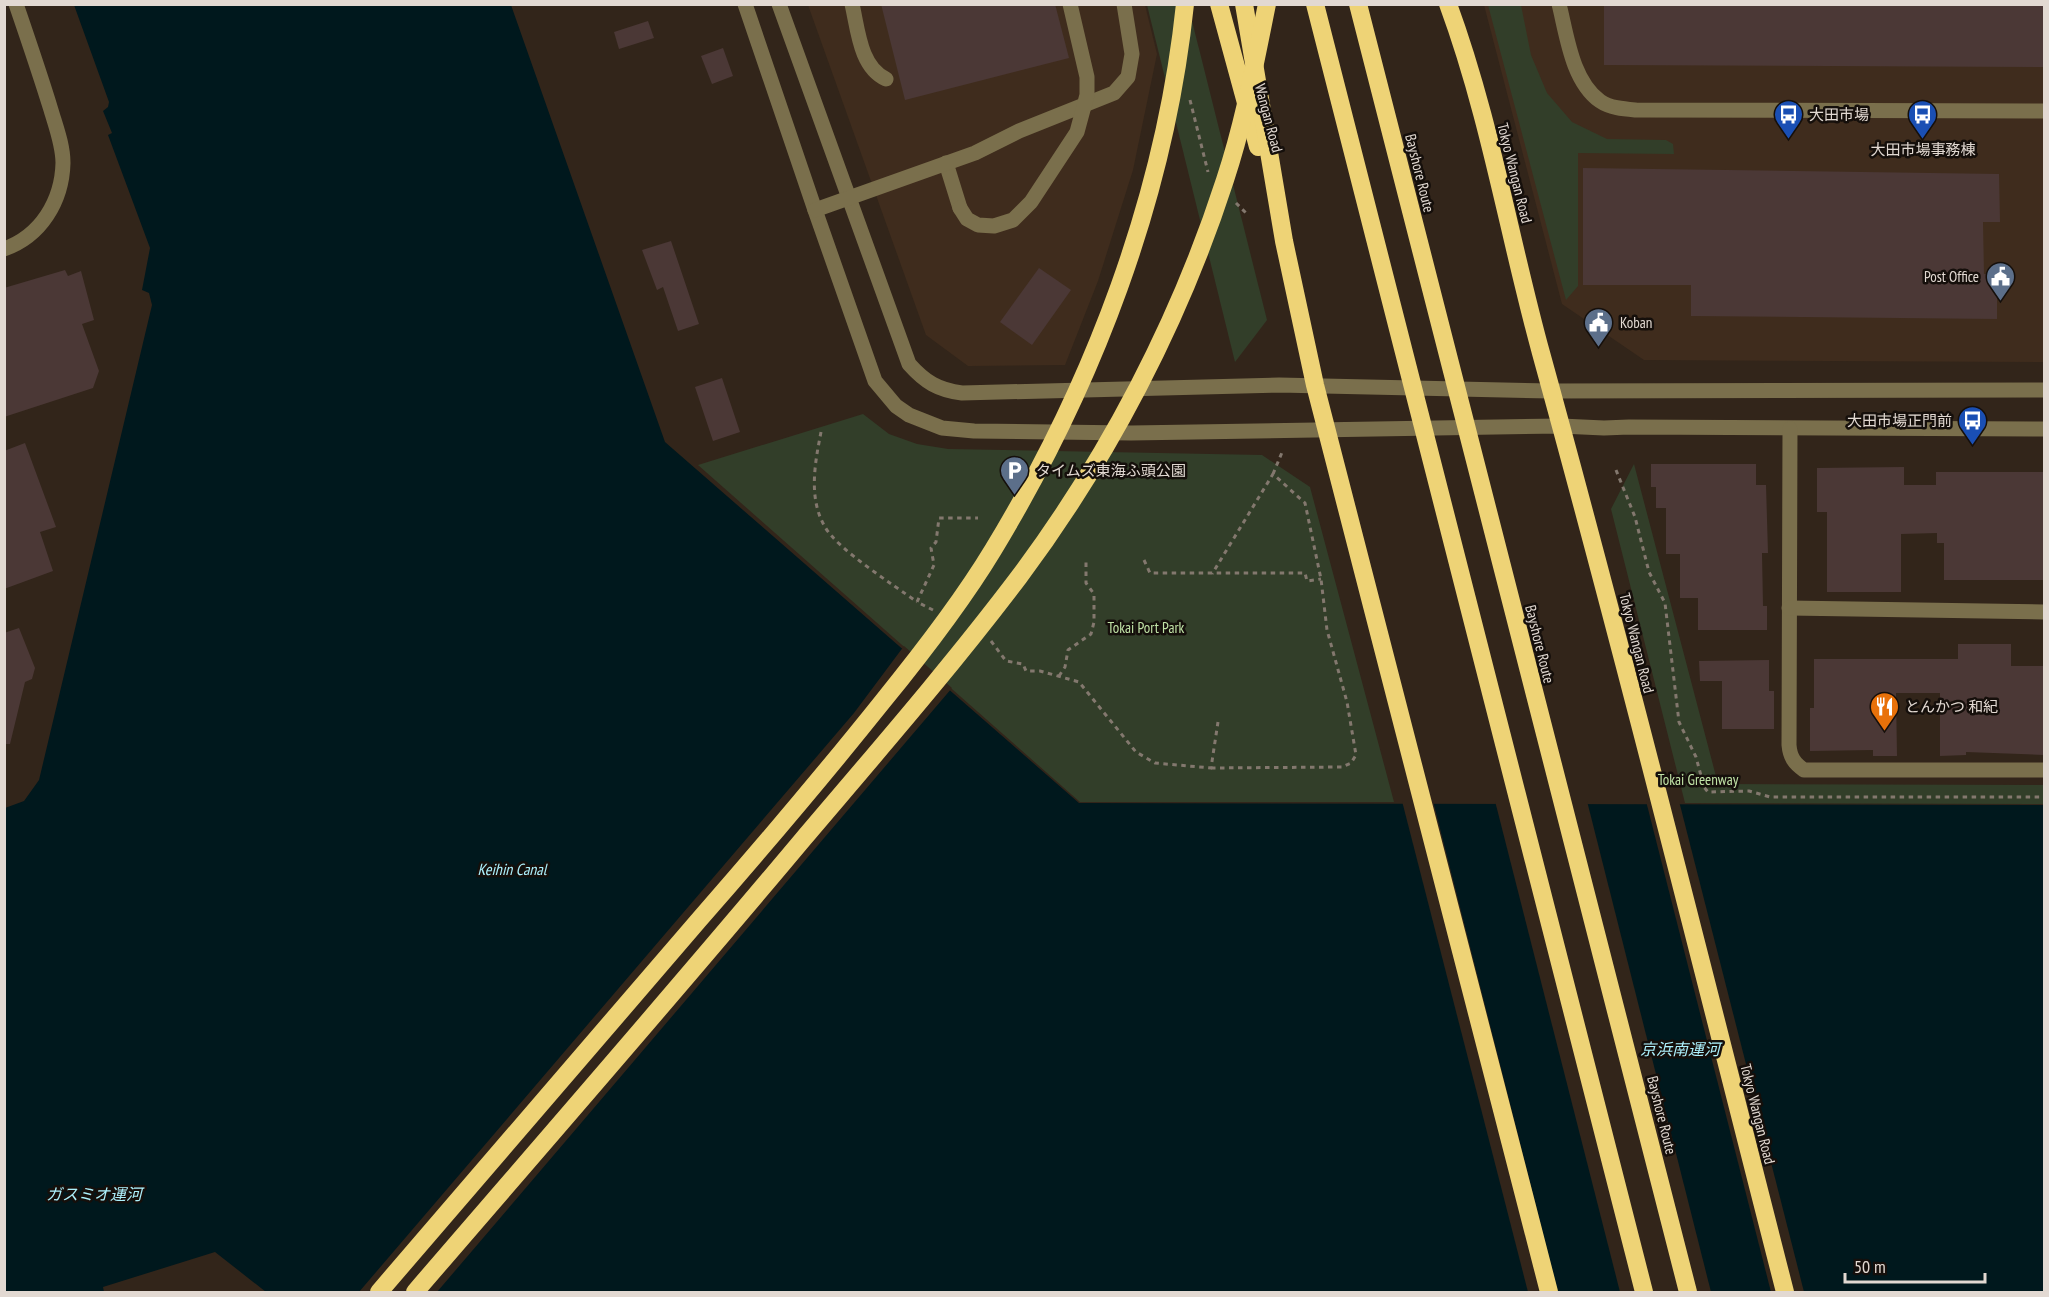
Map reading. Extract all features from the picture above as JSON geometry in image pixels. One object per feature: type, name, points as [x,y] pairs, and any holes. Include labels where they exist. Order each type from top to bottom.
[{"type":"highway","points":[[379,1293],[840,755],[922,652],[992,552],[1065,414],[1121,281],[1158,159],[1172,95],[1185,4]]},
{"type":"highway","name":"Wangan Road","points":[[1219,4],[1284,241]]},
{"type":"highway","points":[[1244,4],[1284,241],[1315,385],[1549,1293]]},
{"type":"highway","points":[[415,1293],[776,872],[946,669],[1021,575],[1059,518],[1101,453],[1139,384],[1168,326],[1193,267],[1225,179],[1251,82],[1267,4]]},
{"type":"highway","points":[[1315,4],[1644,1293]]},
{"type":"highway","name":"Bayshore Route","points":[[1358,4],[1689,1293]]},
{"type":"highway","name":"Tokyo Wangan Road","points":[[1448,4],[1467,56],[1535,331],[1627,675],[1785,1293]]},
{"type":"street","points":[[4,249],[25,240],[36,230],[54,205],[60,188],[63,162],[58,135],[16,4]]},
{"type":"street","points":[[745,4],[875,381],[896,406],[909,415],[942,428],[985,431],[1131,433],[1561,426],[2044,429]]},
{"type":"street","points":[[779,4],[909,364],[932,386],[945,391],[962,393],[1315,385],[1551,391],[2044,390]]},
{"type":"street","points":[[852,4],[868,64],[876,75],[886,79]]},
{"type":"street","points":[[946,163],[960,208],[967,219],[978,225],[994,226],[1013,220],[1031,202],[1077,132],[1087,95],[1087,76],[1070,4]]},
{"type":"street","points":[[815,210],[975,153],[1019,131],[1114,93],[1128,77],[1132,54],[1124,4]]},
{"type":"street","points":[[1559,4],[1576,67],[1586,88],[1601,102],[1619,108],[1636,110],[2044,111]]},
{"type":"street","points":[[1790,429],[1789,745],[1790,755],[1796,764],[1804,770],[2044,770]]},
{"type":"street","points":[[1789,608],[2044,612]]},
{"type":"path","points":[[1189,94],[1208,172]]},
{"type":"path","points":[[1231,197],[1247,214]]},
{"type":"path","points":[[821,432],[815,462],[815,499],[825,527],[846,550],[917,602],[937,611]]},
{"type":"path","points":[[1212,574],[1273,474],[1283,450]]},
{"type":"path","points":[[1616,470],[1635,518],[1649,572],[1665,603],[1679,722],[1696,757],[1704,787],[1708,792],[1749,791],[1770,797],[2044,797]]},
{"type":"path","points":[[986,634],[1006,661],[1023,664],[1026,671],[1040,671],[1079,682],[1136,752],[1155,763],[1211,768],[1342,767],[1352,763],[1356,755],[1347,702],[1327,630],[1321,579],[1305,503],[1273,474]]},
{"type":"path","points":[[917,602],[934,565],[931,548],[936,542],[939,518],[978,518]]},
{"type":"path","points":[[1059,676],[1065,667],[1068,650],[1091,634],[1094,621],[1094,594],[1086,583],[1086,560]]},
{"type":"path","points":[[1144,560],[1150,573],[1305,573],[1307,581],[1321,579]]},
{"type":"path","points":[[1211,768],[1218,722]]},
{"type":"shaded area","points":[[808,5],[1145,5],[1157,54],[1133,170],[1098,281],[1065,365],[968,366],[926,335]]},
{"type":"shaded area","points":[[1484,5],[2044,5],[2044,362],[1644,360],[1562,304]]},
{"type":"green space","points":[[1147,5],[1188,5],[1267,320],[1235,362]]},
{"type":"green space","points":[[1488,5],[1521,5],[1531,55],[1547,93],[1572,122],[1607,139],[1666,140],[1673,144],[1674,154],[1578,153],[1578,286],[1566,300]]},
{"type":"green space","name":"Tokai Port Park","points":[[863,414],[889,434],[917,444],[948,449],[1262,455],[1310,487],[1394,802],[1080,802],[698,465]]},
{"type":"green space","name":"Tokai Greenway","points":[[1634,464],[1718,784],[2044,785],[2044,804],[1685,803],[1611,509]]},
{"type":"water","name":"Keihin Canal","points":[[74,5],[511,5],[665,442],[1079,803],[2044,805],[2044,1292],[266,1292],[215,1252],[103,1287],[104,1292],[5,1292],[5,808],[24,801],[39,780],[152,305],[149,293],[142,290],[150,248],[108,135],[112,133],[103,111],[108,107],[109,102]]},
{"type":"pier","points":[[904,646],[952,688],[437,1292],[359,1292],[854,713]]},
{"type":"pier","points":[[1402,801],[1433,801],[1558,1292],[1528,1292]]},
{"type":"pier","points":[[1495,801],[1587,801],[1711,1292],[1620,1292]]},
{"type":"pier","points":[[1646,801],[1679,801],[1804,1292],[1771,1292]]},
{"type":"building","points":[[881,4],[1055,4],[1069,58],[905,100]]},
{"type":"building","points":[[1604,4],[2044,4],[2044,67],[1604,65]]},
{"type":"building","points":[[648,21],[654,38],[619,49],[614,32]]},
{"type":"building","points":[[723,48],[733,76],[712,84],[701,56]]},
{"type":"building","points":[[1583,168],[1999,174],[2000,222],[1983,222],[1984,274],[1997,274],[1997,319],[1691,316],[1691,285],[1583,285]]},
{"type":"building","points":[[671,241],[699,324],[678,331],[663,287],[657,290],[642,250]]},
{"type":"building","points":[[1039,268],[1071,290],[1032,345],[1000,322]]},
{"type":"building","points":[[65,270],[68,276],[81,271],[94,320],[82,324],[99,371],[93,388],[4,417],[4,288]]},
{"type":"building","points":[[722,378],[740,432],[713,441],[695,387]]},
{"type":"building","points":[[25,443],[56,527],[40,532],[53,571],[4,589],[4,451]]},
{"type":"building","points":[[1651,464],[1756,464],[1756,485],[1766,485],[1768,553],[1762,553],[1763,606],[1767,606],[1767,630],[1698,630],[1698,598],[1680,598],[1680,554],[1666,554],[1666,508],[1656,508],[1656,487],[1651,487]]},
{"type":"building","points":[[1904,467],[1904,485],[1936,485],[1936,472],[2044,472],[2044,580],[1944,580],[1944,543],[1937,543],[1937,533],[1901,534],[1901,592],[1827,592],[1827,512],[1817,512],[1817,468]]},
{"type":"building","points":[[19,628],[35,668],[32,679],[25,682],[10,744],[4,744],[4,633]]},
{"type":"building","points":[[1958,644],[2011,644],[2011,666],[2044,666],[2044,755],[1966,752],[1966,755],[1940,756],[1940,693],[1896,693],[1897,756],[1873,756],[1873,750],[1810,751],[1810,708],[1814,708],[1814,659],[1958,659]]},
{"type":"building","points":[[1769,660],[1769,691],[1774,691],[1774,729],[1722,729],[1722,681],[1700,681],[1699,661]]},
{"type":"place","name":"大田市場","points":[[1788,140]]},
{"type":"place","name":"大田市場事務棟","points":[[1923,140]]},
{"type":"place","name":"Post Office","points":[[2000,302]]},
{"type":"place","name":"Koban","points":[[1599,348]]},
{"type":"place","name":"大田市場正門前","points":[[1973,446]]},
{"type":"place","name":"タイムズ東海ふ頭公園","points":[[1015,496]]},
{"type":"place","name":"とんかつ 和紀","points":[[1884,732]]},
{"type":"water label","name":"京浜南運河","points":[[1680,1049]]},
{"type":"water label","name":"ガスミオ運河","points":[[94,1194]]}]
